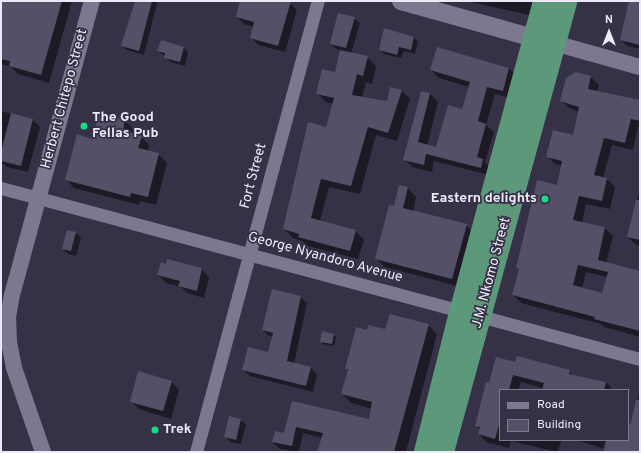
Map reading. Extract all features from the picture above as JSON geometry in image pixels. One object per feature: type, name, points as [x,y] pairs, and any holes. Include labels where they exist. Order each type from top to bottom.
[{"type":"highway","name":"J.M. Nkomo Street","points":[[544,1],[544,41]]},
{"type":"highway","name":"J.M. Nkomo Street","points":[[425,452],[470,313],[544,41],[566,1]]},
{"type":"highway","name":"J.M. Nkomo Street","points":[[443,452],[470,313]]},
{"type":"main road","points":[[401,1],[544,41]]},
{"type":"street","name":"Herbert Chitepo Street","points":[[43,452],[14,368],[9,343],[8,324],[12,295],[92,1]]},
{"type":"street","name":"Fort Street","points":[[196,452],[318,1]]},
{"type":"street","points":[[544,41],[640,67]]},
{"type":"street","name":"George Nyandoro Avenue","points":[[1,188],[640,359]]},
{"type":"building","points":[[1,1],[62,1],[41,75],[9,66],[10,61],[1,59]]},
{"type":"building","points":[[135,1],[152,1],[139,51],[121,46]]},
{"type":"building","points":[[240,1],[291,1],[278,46],[250,38],[254,22],[236,17]]},
{"type":"building","points":[[629,1],[640,1],[640,45],[620,40]]},
{"type":"building","points":[[338,13],[355,17],[346,48],[330,44]]},
{"type":"building","points":[[384,28],[414,37],[411,50],[399,47],[397,55],[379,50]]},
{"type":"building","points":[[161,40],[184,47],[180,62],[164,58],[165,53],[157,51]]},
{"type":"building","points":[[437,47],[509,68],[503,91],[487,87],[478,121],[486,124],[477,157],[483,159],[481,168],[426,154],[424,165],[403,160],[421,91],[430,93],[418,142],[436,147],[448,105],[462,109],[470,82],[430,70]]},
{"type":"building","points":[[340,50],[368,56],[363,76],[357,74],[352,95],[387,101],[390,87],[402,90],[388,133],[368,127],[351,186],[321,179],[311,218],[356,230],[350,251],[298,237],[299,234],[283,229],[308,122],[326,127],[334,98],[316,94],[322,69],[335,72]]},
{"type":"building","points":[[576,72],[591,76],[588,89],[640,100],[640,121],[631,119],[625,143],[604,138],[594,175],[607,178],[602,201],[579,196],[573,220],[605,227],[598,260],[640,271],[640,331],[594,319],[595,317],[512,295],[519,269],[516,268],[537,180],[557,185],[562,161],[546,157],[553,130],[573,135],[579,107],[560,101],[566,78]],"holes":[[[578,265],[608,272],[602,293],[573,285]]]},
{"type":"building","points":[[11,113],[33,119],[21,166],[1,161],[1,152]]},
{"type":"building","points":[[99,113],[125,120],[123,130],[142,136],[138,148],[159,153],[148,197],[131,193],[130,197],[65,180],[77,134],[92,139]]},
{"type":"building","points":[[399,185],[408,187],[403,208],[467,224],[452,279],[375,259],[389,205],[394,206]]},
{"type":"building","points":[[636,200],[640,200],[640,240],[627,237]]},
{"type":"building","points":[[67,230],[76,232],[71,251],[62,249]]},
{"type":"building","points":[[167,259],[202,268],[197,291],[178,286],[180,281],[157,275],[161,262],[166,264]]},
{"type":"building","points":[[272,289],[301,296],[287,361],[311,367],[306,386],[242,370],[248,347],[268,352],[273,333],[262,330]]},
{"type":"building","points":[[390,314],[429,324],[394,452],[317,452],[323,433],[296,427],[292,446],[272,442],[275,431],[284,433],[292,401],[369,419],[372,402],[341,394],[348,369],[345,369],[356,327],[367,330],[368,325],[385,329]]},
{"type":"building","points":[[322,331],[334,334],[332,344],[320,342]]},
{"type":"building","points":[[517,356],[570,370],[569,374],[606,382],[604,389],[542,389],[544,383],[513,375],[509,389],[499,389],[499,425],[495,439],[478,434],[480,427],[475,426],[486,382],[489,383],[496,357],[515,362]]},
{"type":"building","points":[[138,371],[172,381],[163,411],[130,402]]},
{"type":"building","points":[[636,400],[640,400],[640,452],[603,452],[606,441],[629,441],[629,426],[631,423]]},
{"type":"building","points":[[229,416],[241,419],[236,440],[224,437]]},
{"type":"place","name":"The Good Fellas Pub","points":[[84,126]]},
{"type":"place","name":"Eastern delights","points":[[545,199]]},
{"type":"place","name":"Trek","points":[[155,430]]}]
